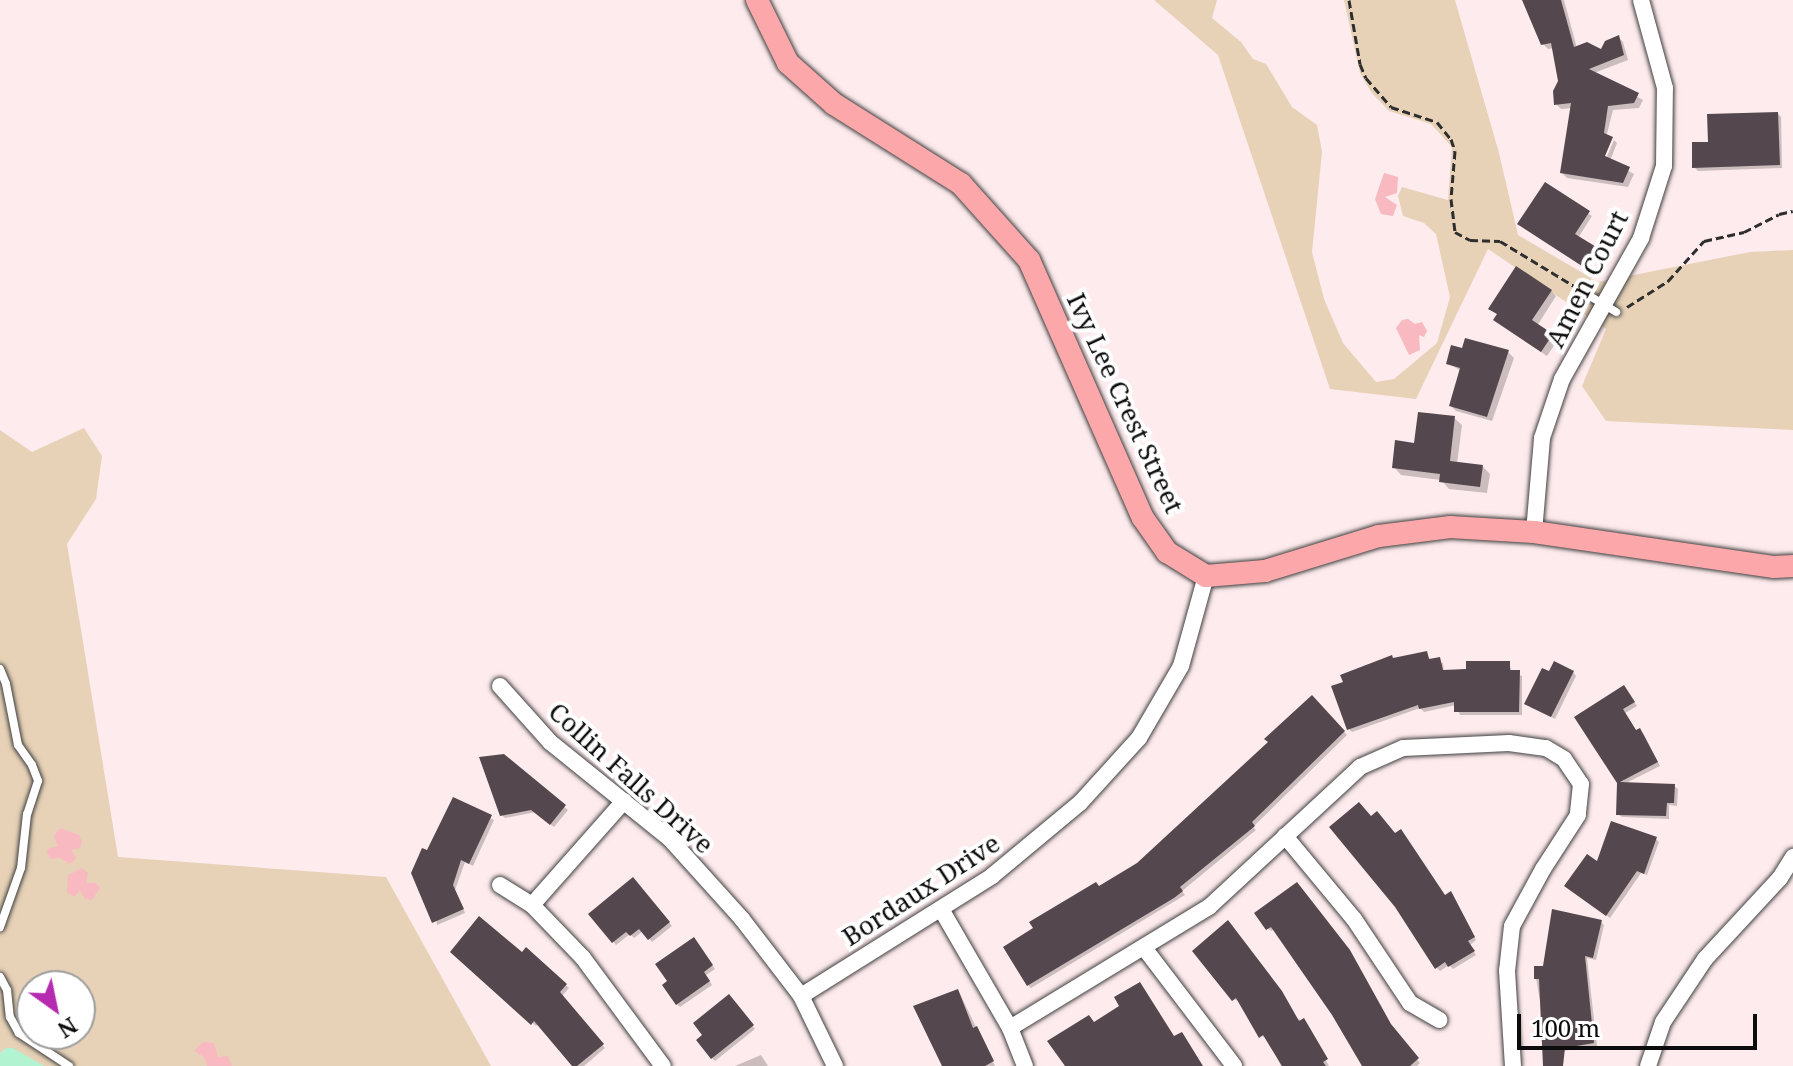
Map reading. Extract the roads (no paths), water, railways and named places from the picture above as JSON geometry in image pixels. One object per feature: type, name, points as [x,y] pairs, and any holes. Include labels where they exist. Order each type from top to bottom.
[{"type":"street","name":"Ivy Lee Crest Street","points":[[757,0],[788,63],[834,104],[961,184],[1029,260],[1143,518],[1167,552],[1206,576]]},
{"type":"street","name":"Amen Court","points":[[1534,532],[1542,438],[1562,379],[1641,238],[1664,166],[1665,88],[1641,0]]},
{"type":"street","points":[[1206,576],[1265,571],[1379,536],[1450,527],[1534,532],[1774,567],[1793,566]]},
{"type":"street","name":"Bordaux Drive","points":[[801,996],[992,876],[1080,803],[1139,738],[1181,666],[1206,576]]},
{"type":"street","name":"Collin Falls Drive","points":[[500,686],[550,742],[670,839],[742,919],[801,996],[835,1066]]},
{"type":"street","points":[[1010,1028],[1145,949],[1209,907],[1360,767],[1403,748],[1509,743],[1546,748],[1564,759],[1581,784],[1578,815],[1543,869],[1512,926],[1507,971],[1513,1066]]},
{"type":"street","points":[[532,905],[624,801]]},
{"type":"street","points":[[1285,836],[1354,919],[1410,1003],[1439,1020]]},
{"type":"street","points":[[1648,1066],[1663,1022],[1705,959],[1780,878],[1793,857]]},
{"type":"street","points":[[500,885],[532,905],[583,958],[663,1066]]},
{"type":"street","points":[[941,909],[1010,1028],[1025,1066]]},
{"type":"street","points":[[1145,949],[1234,1066]]},
{"type":"lane","points":[[0,669],[18,745],[32,765],[38,781],[27,814],[21,868],[0,927]]},
{"type":"lane","points":[[0,977],[7,990],[10,1017],[19,1033],[69,1066]]}]
